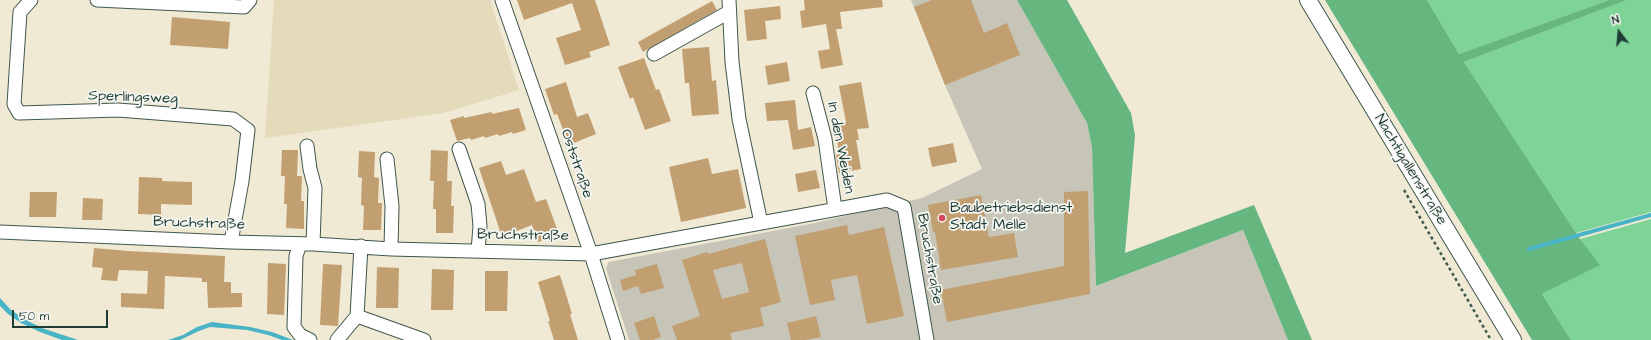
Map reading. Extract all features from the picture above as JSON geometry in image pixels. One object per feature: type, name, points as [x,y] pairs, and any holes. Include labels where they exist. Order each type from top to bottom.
[{"type":"main road","name":"Nachtigallenstraße","points":[[1308,0],[1513,340]]},
{"type":"street","name":"Sperlingsweg","points":[[32,0],[20,12],[14,104],[19,113],[118,110],[233,119],[248,130],[242,181],[231,242]]},
{"type":"street","points":[[97,0],[244,7],[250,0]]},
{"type":"street","name":"Oststraße","points":[[502,0],[591,254],[618,340]]},
{"type":"street","points":[[654,54],[729,6],[732,62],[739,119],[761,223]]},
{"type":"street","name":"In den Weiden","points":[[813,93],[825,138],[835,209]]},
{"type":"street","points":[[307,146],[310,169],[315,188],[313,244]]},
{"type":"street","points":[[459,149],[478,204],[480,226],[478,251]]},
{"type":"street","points":[[387,159],[392,206],[391,249]]},
{"type":"street","name":"Bruchstraße","points":[[0,232],[361,246],[391,249],[591,254],[887,200],[904,207],[927,340]]},
{"type":"street","points":[[300,244],[296,256],[294,327],[300,335],[310,340]]},
{"type":"street","points":[[337,340],[357,316],[361,246]]},
{"type":"street","points":[[357,316],[424,340]]},
{"type":"shaded area","points":[[274,0],[490,0],[519,90],[444,113],[265,138]]},
{"type":"shaded area","points":[[911,0],[1017,0],[1087,123],[1092,147],[1096,286],[1243,230],[1288,340],[629,340],[606,268],[609,262],[815,223],[922,198],[982,169],[945,85]]},
{"type":"green space","points":[[1017,0],[1067,0],[1131,113],[1135,135],[1125,253],[1254,205],[1312,340],[1288,340],[1243,230],[1096,286],[1092,147],[1087,123]]},
{"type":"green space","points":[[1325,0],[1427,0],[1459,54],[1609,0],[1627,0],[1464,62],[1580,239],[1600,265],[1542,294],[1571,340],[1532,340]]},
{"type":"green space","points":[[1427,0],[1609,0],[1459,54]]},
{"type":"green space","points":[[1627,0],[1651,0],[1651,212],[1576,233],[1464,62]]},
{"type":"green space","points":[[1651,219],[1651,340],[1571,340],[1542,294],[1599,265],[1580,239]]},
{"type":"water","points":[[0,298],[11,310],[26,320],[42,328],[78,340],[62,340],[21,323],[0,306]]},
{"type":"water","points":[[212,322],[250,327],[272,332],[293,340],[282,340],[247,330],[210,327],[180,340],[168,340]]},
{"type":"building","points":[[517,0],[595,0],[610,45],[589,52],[591,57],[565,65],[556,38],[581,30],[572,3],[524,20]]},
{"type":"building","points":[[804,0],[882,0],[883,7],[840,12],[842,29],[836,29],[843,65],[821,69],[818,51],[830,49],[826,24],[802,28],[800,11],[805,10]]},
{"type":"building","points":[[932,0],[971,0],[984,33],[1007,23],[1020,55],[945,85],[914,7]]},
{"type":"building","points":[[712,1],[717,10],[643,52],[638,42]]},
{"type":"building","points":[[780,6],[781,19],[765,21],[767,39],[747,41],[744,10]]},
{"type":"building","points":[[172,17],[230,22],[228,49],[170,45]]},
{"type":"building","points":[[709,47],[712,81],[716,80],[719,114],[692,116],[689,83],[685,83],[682,49]]},
{"type":"building","points":[[644,58],[656,90],[659,89],[671,121],[645,130],[633,97],[630,99],[618,67]]},
{"type":"building","points":[[787,62],[790,81],[768,85],[765,66]]},
{"type":"building","points":[[566,82],[577,117],[588,113],[596,134],[569,145],[557,114],[554,115],[545,89]]},
{"type":"building","points":[[861,82],[869,128],[857,129],[859,140],[856,140],[861,169],[839,173],[836,155],[839,154],[835,123],[846,122],[839,86]]},
{"type":"building","points":[[795,100],[798,130],[811,127],[815,146],[793,150],[788,120],[767,121],[765,103]]},
{"type":"building","points":[[519,108],[526,130],[513,134],[512,132],[499,136],[498,134],[485,138],[484,136],[471,140],[470,138],[457,141],[450,120],[464,116],[464,118],[492,112],[492,114]]},
{"type":"building","points":[[953,143],[957,162],[932,167],[928,148]]},
{"type":"building","points":[[282,150],[298,150],[297,176],[302,176],[301,201],[304,201],[304,229],[286,228],[287,204],[284,204],[285,176],[281,176]]},
{"type":"building","points":[[431,150],[448,151],[447,181],[452,181],[451,206],[454,206],[453,233],[436,233],[436,209],[433,209],[434,181],[430,181]]},
{"type":"building","points":[[359,151],[375,152],[374,177],[379,178],[378,203],[382,203],[381,230],[363,230],[364,206],[361,205],[362,178],[358,177]]},
{"type":"building","points":[[708,158],[712,174],[738,169],[746,208],[681,222],[669,167]]},
{"type":"building","points":[[501,161],[506,175],[524,169],[536,202],[546,199],[559,234],[538,242],[532,225],[502,237],[479,168]]},
{"type":"building","points":[[816,170],[820,188],[798,192],[795,174]]},
{"type":"building","points":[[139,177],[162,178],[162,181],[192,182],[192,205],[161,204],[161,215],[138,214]]},
{"type":"building","points":[[1088,191],[1090,294],[947,322],[941,290],[1064,266],[1064,192]]},
{"type":"building","points":[[30,192],[57,192],[56,217],[29,217]]},
{"type":"building","points":[[981,195],[989,237],[1014,233],[1018,257],[941,270],[935,232],[933,232],[928,205]]},
{"type":"building","points":[[83,198],[103,199],[102,220],[82,220]]},
{"type":"building","points":[[847,225],[849,235],[884,227],[904,316],[867,324],[857,275],[831,280],[835,300],[810,305],[795,236]]},
{"type":"building","points":[[765,239],[781,302],[760,308],[764,326],[730,333],[732,340],[677,340],[672,326],[700,316],[682,260],[707,252],[708,254]],"holes":[[[742,263],[749,292],[722,299],[713,270]]]},
{"type":"building","points":[[94,248],[225,256],[224,282],[231,282],[231,293],[242,293],[242,307],[208,308],[207,282],[202,282],[202,278],[165,276],[164,309],[121,307],[121,293],[147,294],[148,271],[119,270],[117,281],[101,280],[103,268],[92,267]]},
{"type":"building","points":[[268,263],[286,264],[284,315],[267,314]]},
{"type":"building","points":[[323,264],[342,265],[338,326],[320,325]]},
{"type":"building","points":[[657,264],[664,288],[641,294],[638,286],[623,291],[620,280],[636,275],[635,270]]},
{"type":"building","points":[[377,267],[399,268],[398,308],[376,308]]},
{"type":"building","points":[[432,269],[454,270],[453,310],[431,310]]},
{"type":"building","points":[[485,271],[508,271],[507,311],[485,311]]},
{"type":"building","points":[[560,275],[578,340],[554,340],[548,321],[550,321],[538,282]]},
{"type":"building","points":[[654,316],[661,337],[653,340],[640,340],[634,323]]},
{"type":"building","points":[[816,316],[821,337],[806,340],[791,340],[787,323]]},
{"type":"waterway","points":[[1529,249],[1651,215]]},
{"type":"place","name":"Baubetriebsdienst Stadt Melle","points":[[942,218]]}]
